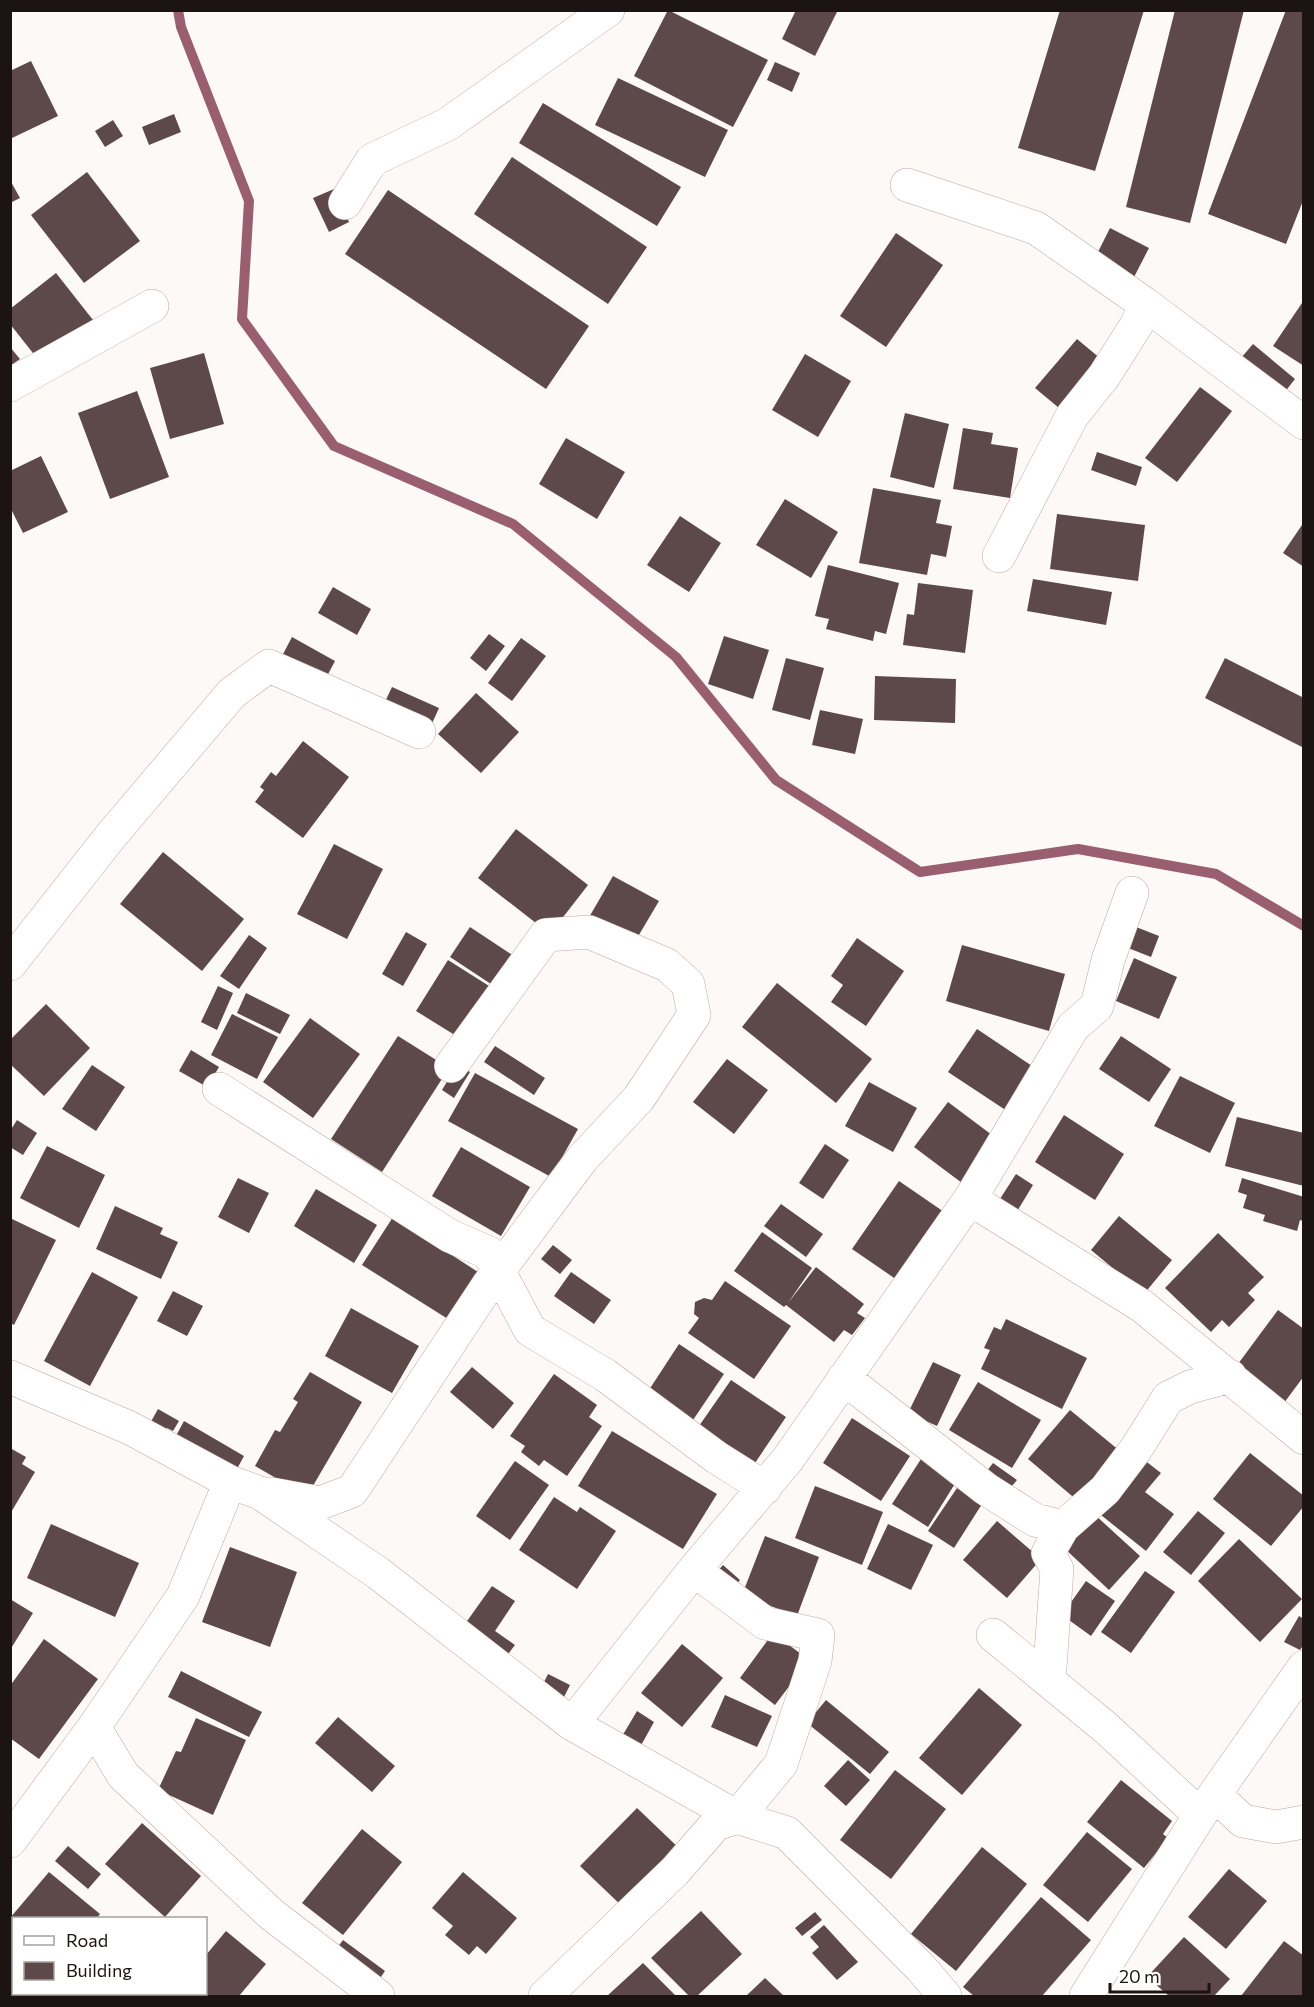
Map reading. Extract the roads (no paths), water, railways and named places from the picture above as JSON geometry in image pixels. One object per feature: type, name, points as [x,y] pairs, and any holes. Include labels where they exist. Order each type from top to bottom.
[{"type":"street","points":[[345,203],[372,160],[447,124],[608,10]]},
{"type":"street","points":[[907,186],[1036,228],[1145,303],[1304,423]]},
{"type":"street","points":[[999,556],[1072,416],[1104,376],[1137,324],[1145,303]]},
{"type":"street","points":[[10,385],[152,306]]},
{"type":"street","points":[[10,964],[110,837],[232,693],[269,666],[419,732]]},
{"type":"street","points":[[572,1724],[694,1570],[765,1488],[970,1199],[1073,1027],[1097,1006],[1108,960],[1132,893]]},
{"type":"street","points":[[10,1377],[130,1428],[230,1482],[260,1493],[320,1503],[352,1491],[500,1269],[582,1159],[639,1098],[694,1015],[688,984],[668,965],[589,932],[546,935],[470,1043],[451,1066]]},
{"type":"street","points":[[219,1089],[450,1236],[489,1253],[500,1269],[530,1330],[605,1375],[716,1457],[765,1488]]},
{"type":"street","points":[[970,1199],[1142,1306],[1304,1438]]},
{"type":"street","points":[[1048,1681],[1057,1569],[1048,1552],[1063,1527],[1105,1490],[1136,1449],[1168,1398],[1190,1387],[1230,1376]]},
{"type":"street","points":[[844,1378],[986,1488],[1035,1520],[1063,1527]]},
{"type":"street","points":[[10,1841],[94,1727],[183,1596],[230,1482]]},
{"type":"street","points":[[260,1493],[378,1573],[572,1724],[738,1817],[787,1833],[921,1968],[945,1996]]},
{"type":"street","points":[[545,1996],[675,1871],[716,1824],[738,1817],[781,1764],[815,1661],[818,1635],[765,1623],[694,1570]]},
{"type":"street","points":[[993,1635],[1106,1728],[1208,1805],[1243,1821],[1276,1827],[1304,1822]]},
{"type":"street","points":[[1086,1996],[1208,1805],[1303,1671]]},
{"type":"street","points":[[94,1727],[123,1775],[271,1914],[378,1996]]},
{"type":"waterway","points":[[178,10],[181,27],[249,201],[242,319],[334,446],[513,524],[676,657],[776,780],[920,872],[1078,849],[1216,874],[1304,926]]}]
